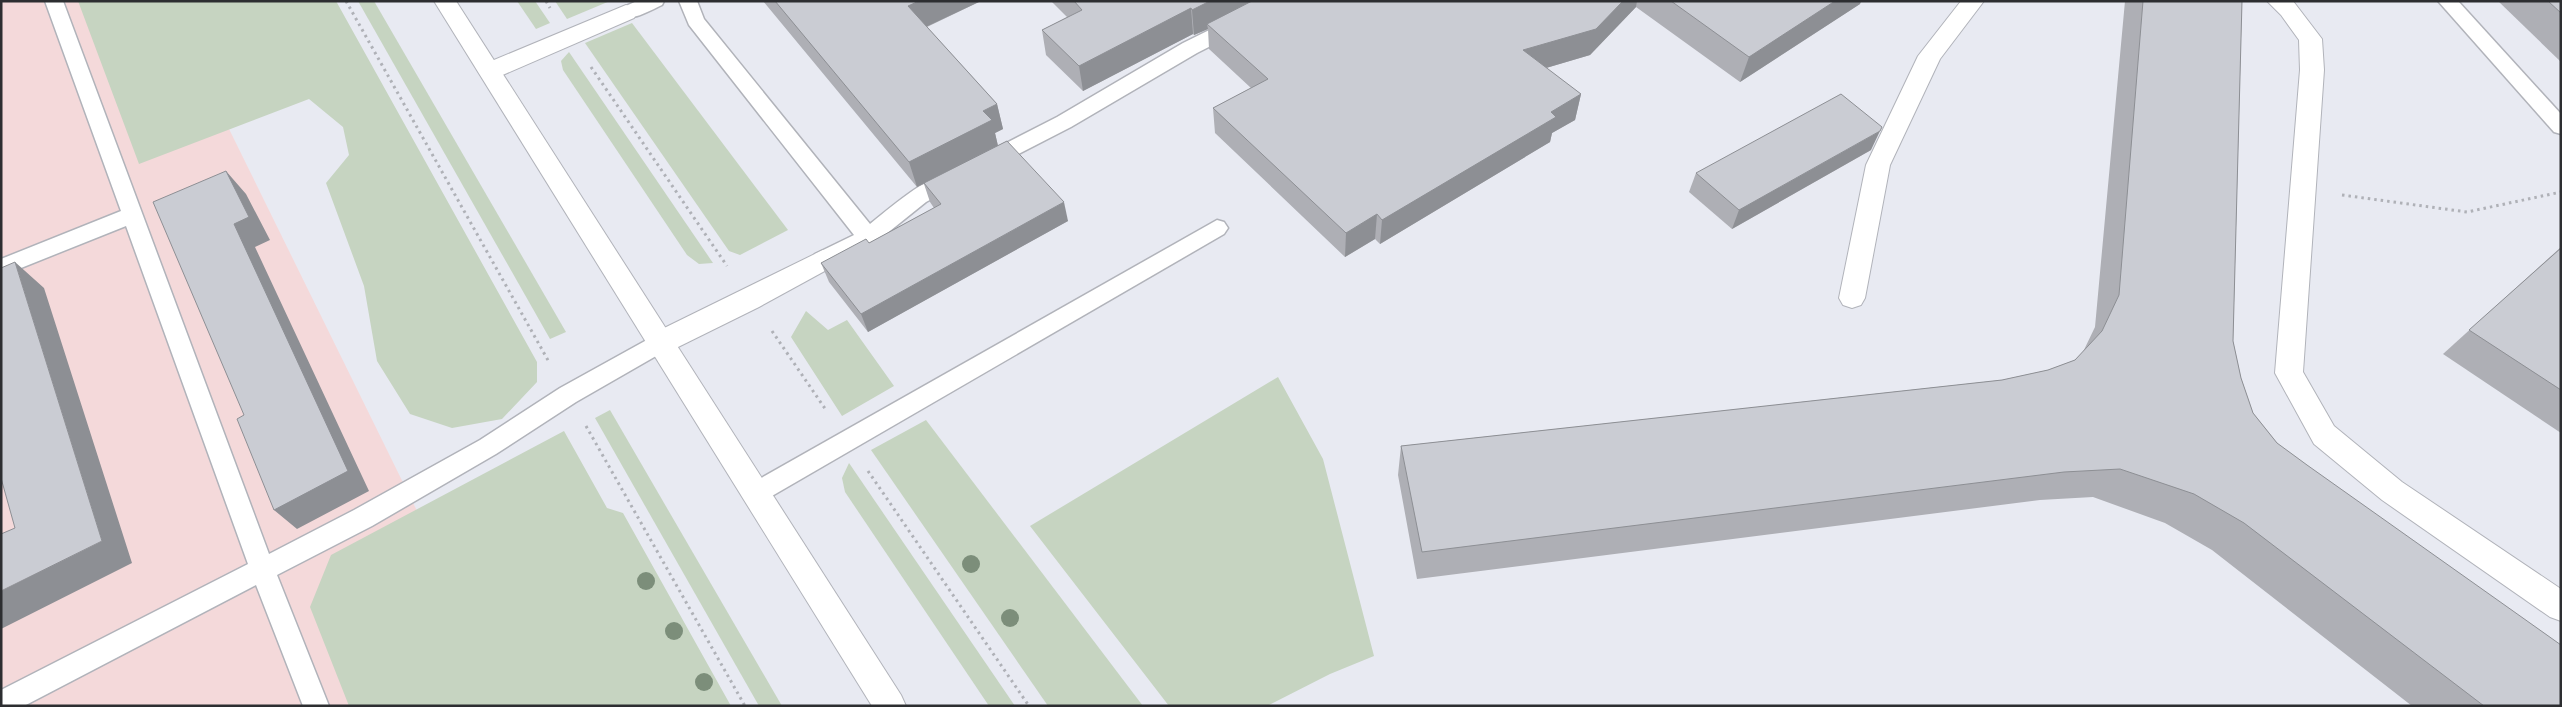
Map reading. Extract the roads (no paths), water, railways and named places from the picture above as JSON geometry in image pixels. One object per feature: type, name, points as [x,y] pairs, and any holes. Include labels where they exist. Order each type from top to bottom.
[{"type":"street","points":[[446,1],[890,706]]},
{"type":"street","points":[[1852,298],[1878,164],[1930,56],[1973,1]]},
{"type":"street","points":[[2278,1],[2289,10],[2310,39],[2312,70],[2289,374],[2324,435],[2392,491],[2561,607]]},
{"type":"street","points":[[490,71],[626,12]]},
{"type":"street","points":[[662,342],[750,300],[823,260]]},
{"type":"lane","points":[[54,1],[263,570],[316,706]]},
{"type":"lane","points":[[626,12],[655,1]]},
{"type":"lane","points":[[688,1],[696,21],[868,237]]},
{"type":"lane","points":[[823,260],[868,237],[919,198],[1064,122],[1190,48],[1284,1]]},
{"type":"lane","points":[[2447,1],[2561,127]]},
{"type":"lane","points":[[1,268],[133,215]]},
{"type":"lane","points":[[756,494],[1217,228]]},
{"type":"lane","points":[[1,704],[363,518],[488,447],[568,394],[662,342]]}]
